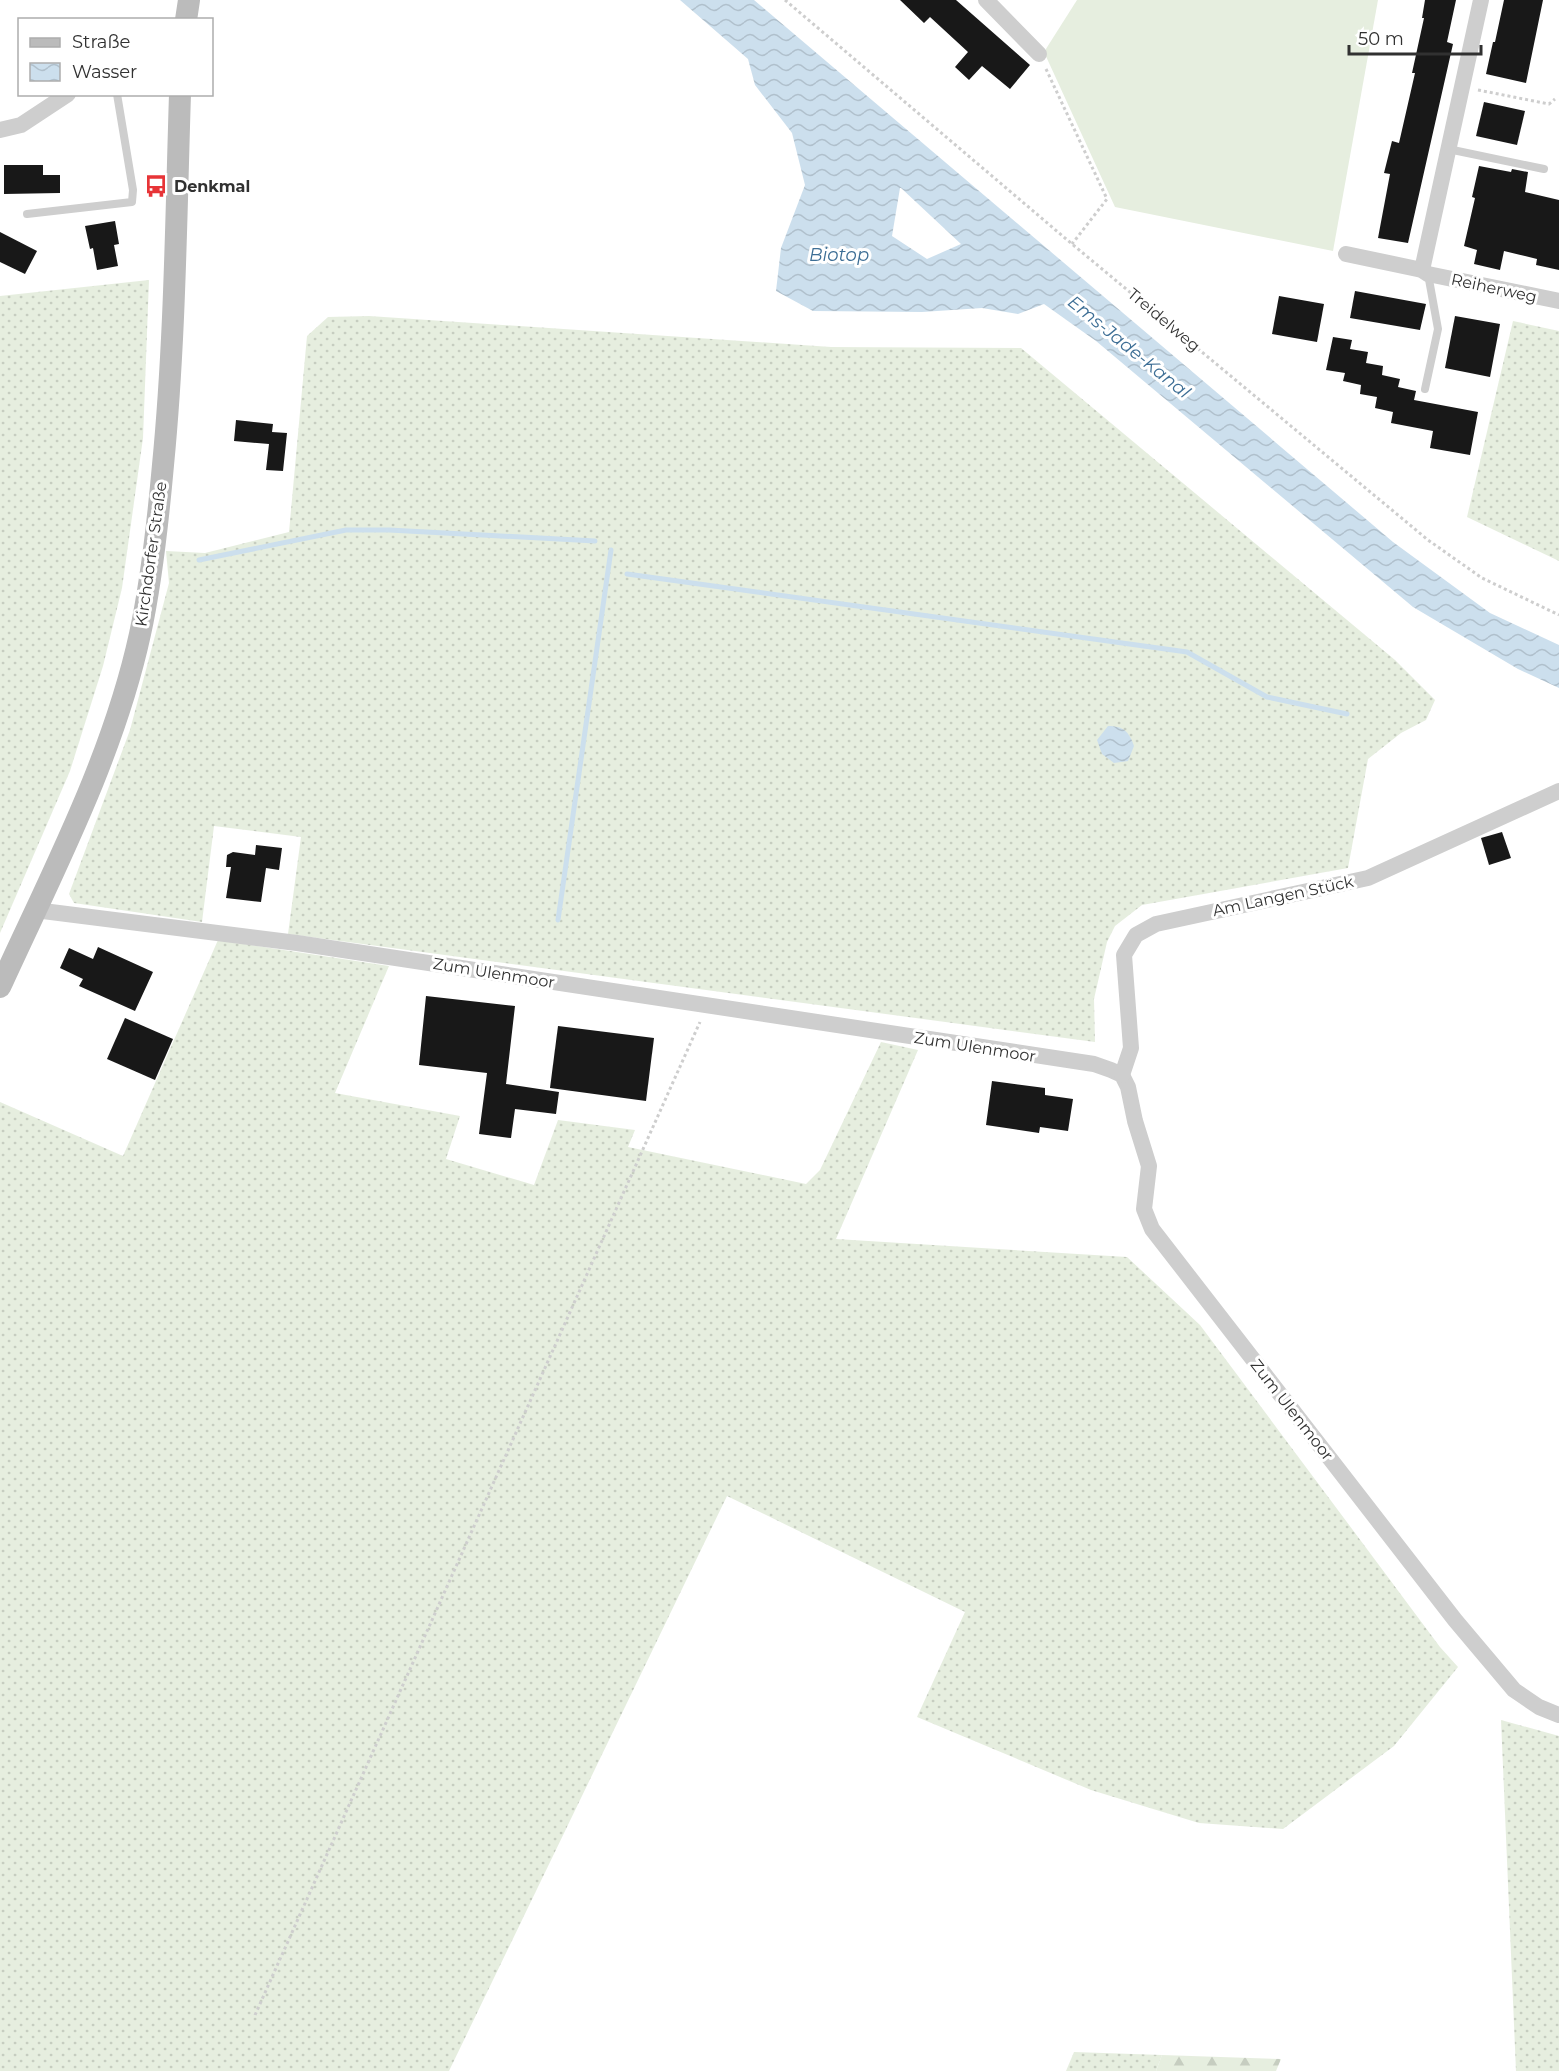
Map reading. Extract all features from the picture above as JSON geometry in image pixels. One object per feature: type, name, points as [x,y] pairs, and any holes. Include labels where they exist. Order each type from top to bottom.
[{"type":"street","points":[[186,18],[189,0]]},
{"type":"street","points":[[986,0],[1039,54]]},
{"type":"street","name":"Reiherweg","points":[[1425,272],[1447,149],[1481,0]]},
{"type":"street","points":[[0,130],[21,125],[65,96]]},
{"type":"street","name":"Kirchdorfer Straße","points":[[0,987],[88,791],[118,713],[140,636],[160,497],[169,399],[180,96]]},
{"type":"street","name":"Reiherweg","points":[[1346,254],[1559,301]]},
{"type":"street","name":"Am Langen Stück","points":[[1122,1075],[1131,1048],[1125,955],[1136,935],[1156,924],[1368,878],[1559,790]]},
{"type":"street","name":"Zum Ulenmoor","points":[[35,910],[308,945],[1094,1064],[1122,1075],[1128,1087],[1135,1121],[1149,1166],[1144,1209],[1152,1229],[1477,1646],[1514,1690],[1539,1707],[1559,1715]]},
{"type":"lane","points":[[27,214],[132,202],[133,190],[117,96]]},
{"type":"lane","points":[[1447,149],[1544,169]]},
{"type":"lane","name":"Reiherweg","points":[[1425,272],[1438,329],[1425,389]]},
{"type":"path","name":"Treidelweg","points":[[785,0],[1072,244],[1428,540],[1482,578],[1559,615]]},
{"type":"path","points":[[1039,54],[1107,199],[1072,244]]},
{"type":"path","points":[[1461,86],[1549,104],[1555,99]]},
{"type":"path","points":[[255,2015],[707,1006]]},
{"type":"green space","points":[[1077,0],[1378,0],[1333,251],[1115,207],[1044,52]]},
{"type":"green space","points":[[149,280],[143,438],[122,588],[103,666],[70,771],[0,933],[0,296]]},
{"type":"green space","points":[[369,316],[831,347],[1021,348],[1395,660],[1435,700],[1426,720],[1401,733],[1368,759],[1348,868],[1142,905],[1115,926],[1107,942],[1094,999],[1095,1042],[288,934],[301,837],[214,826],[202,922],[74,903],[69,894],[130,730],[169,583],[166,551],[205,553],[289,532],[307,336],[328,317]]},
{"type":"green space","points":[[1513,321],[1559,331],[1559,561],[1467,517]]},
{"type":"green space","points":[[218,940],[389,966],[335,1093],[460,1116],[446,1159],[534,1185],[558,1120],[635,1130],[628,1147],[806,1184],[820,1170],[881,1042],[918,1050],[836,1239],[1127,1257],[1200,1325],[1440,1647],[1458,1667],[1394,1746],[1283,1829],[1199,1823],[1091,1790],[917,1717],[965,1612],[727,1496],[449,2071],[0,2071],[0,1102],[123,1156]]},
{"type":"green space","points":[[1501,1720],[1559,1736],[1559,2071],[1516,2071]]},
{"type":"green space","points":[[1074,2052],[1162,2055],[1156,2071],[1066,2071]]},
{"type":"green space","points":[[1162,2055],[1281,2059],[1276,2071],[1156,2071]]},
{"type":"water","points":[[680,0],[754,0],[1393,542],[1490,613],[1559,645],[1559,688],[1518,669],[1413,607],[1096,341],[1044,304],[1018,314],[982,308],[922,312],[813,311],[776,291],[781,248],[805,185],[792,133],[755,85],[748,59]],"holes":[[[901,188],[961,244],[927,259],[892,236]]]},
{"type":"water","points":[[1108,726],[1122,729],[1130,737],[1134,746],[1128,761],[1114,763],[1102,754],[1097,740]]},
{"type":"building","points":[[900,0],[956,0],[1030,65],[1010,89],[982,66],[969,80],[955,67],[968,52],[930,17],[924,23]]},
{"type":"building","points":[[1425,0],[1456,0],[1447,42],[1453,44],[1408,243],[1378,238],[1390,174],[1384,173],[1392,141],[1399,143],[1415,73],[1412,73],[1424,18],[1422,18]]},
{"type":"building","points":[[1504,0],[1543,0],[1526,83],[1486,74]]},
{"type":"building","points":[[1484,102],[1525,111],[1517,145],[1476,136]]},
{"type":"building","points":[[4,165],[43,165],[43,175],[60,175],[60,193],[4,194]]},
{"type":"building","points":[[1479,166],[1511,172],[1512,169],[1528,172],[1525,192],[1559,200],[1559,270],[1536,265],[1537,259],[1504,251],[1500,270],[1474,264],[1477,250],[1464,246],[1475,198],[1472,197]]},
{"type":"building","points":[[115,221],[119,244],[114,245],[118,266],[97,270],[93,248],[90,249],[85,226]]},
{"type":"building","points":[[0,232],[37,251],[25,274],[0,262]]},
{"type":"building","points":[[1355,291],[1426,304],[1420,330],[1350,318]]},
{"type":"building","points":[[1279,296],[1324,304],[1317,342],[1272,334]]},
{"type":"building","points":[[1455,316],[1500,324],[1490,377],[1445,368]]},
{"type":"building","points":[[1333,337],[1352,340],[1350,349],[1368,352],[1366,363],[1383,366],[1382,375],[1400,379],[1398,387],[1416,391],[1414,400],[1478,412],[1470,455],[1430,448],[1433,431],[1391,423],[1393,412],[1375,408],[1377,397],[1360,394],[1361,385],[1343,381],[1345,373],[1326,370]]},
{"type":"building","points":[[236,420],[273,424],[272,432],[287,433],[283,471],[266,470],[269,444],[234,441]]},
{"type":"building","points":[[1502,832],[1511,858],[1489,865],[1481,838]]},
{"type":"building","points":[[256,845],[282,848],[279,870],[266,868],[261,902],[226,898],[231,867],[226,867],[227,855],[233,852],[255,855]]},
{"type":"building","points":[[98,947],[153,972],[135,1011],[79,986],[83,979],[60,968],[69,948],[93,959]]},
{"type":"building","points":[[426,996],[515,1006],[506,1084],[559,1092],[556,1114],[515,1109],[511,1138],[479,1134],[487,1073],[419,1065]]},
{"type":"building","points":[[125,1018],[173,1039],[155,1080],[107,1059]]},
{"type":"building","points":[[558,1026],[654,1038],[646,1101],[550,1088]]},
{"type":"building","points":[[992,1081],[1045,1088],[1045,1095],[1073,1099],[1068,1131],[1040,1127],[1039,1133],[986,1125]]},
{"type":"waterway","points":[[199,560],[346,530],[389,530],[595,541]]},
{"type":"waterway","points":[[558,920],[611,550]]},
{"type":"waterway","points":[[627,574],[1187,652],[1267,697],[1347,714]]},
{"type":"place","name":"Denkmal","points":[[156,186]]},
{"type":"water label","name":"Biotop","points":[[839,255]]},
{"type":"water label","name":"Ems-Jade-Kanal","points":[[1129,347]]}]
